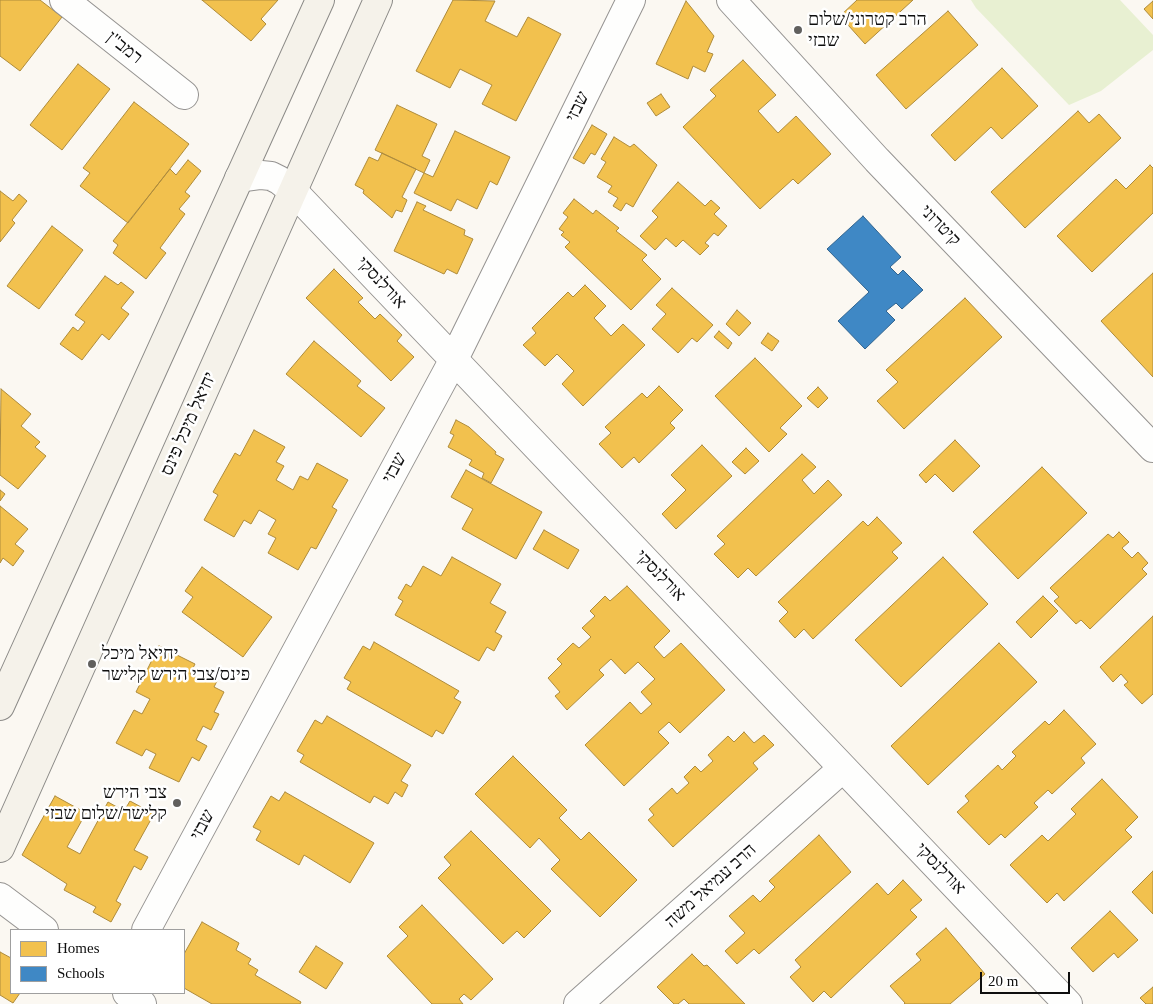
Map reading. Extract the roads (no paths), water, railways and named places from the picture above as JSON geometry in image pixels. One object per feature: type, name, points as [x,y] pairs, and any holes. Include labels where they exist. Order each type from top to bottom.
[{"type":"main road","points":[[0,706],[320,0]]},
{"type":"main road","name":"יחיאל מיכל פינס","points":[[0,848],[378,0]]},
{"type":"street","name":"רמב\"ן","points":[[64,0],[184,95]]},
{"type":"street","name":"שבזי","points":[[147,929],[454,359],[631,0]]},
{"type":"street","name":"קיטרוני","points":[[731,0],[877,160],[1153,448]]},
{"type":"street","name":"אורלנסקי","points":[[240,178],[261,175],[271,176],[293,190],[1068,1004]]},
{"type":"street","name":"הרב עמיאל משה","points":[[578,1004],[843,768]]},
{"type":"street","points":[[0,897],[43,929]]},
{"type":"street","points":[[127,994],[142,1004]]},
{"type":"place","name":"הרב קטרוני/שלום שבזי","points":[[798,30]]},
{"type":"place","name":"יחיאל מיכל פינס/צבי הירש קלישר","points":[[92,664]]},
{"type":"place","name":"צבי הירש קלישר/שלום שבזי","points":[[177,803]]}]
